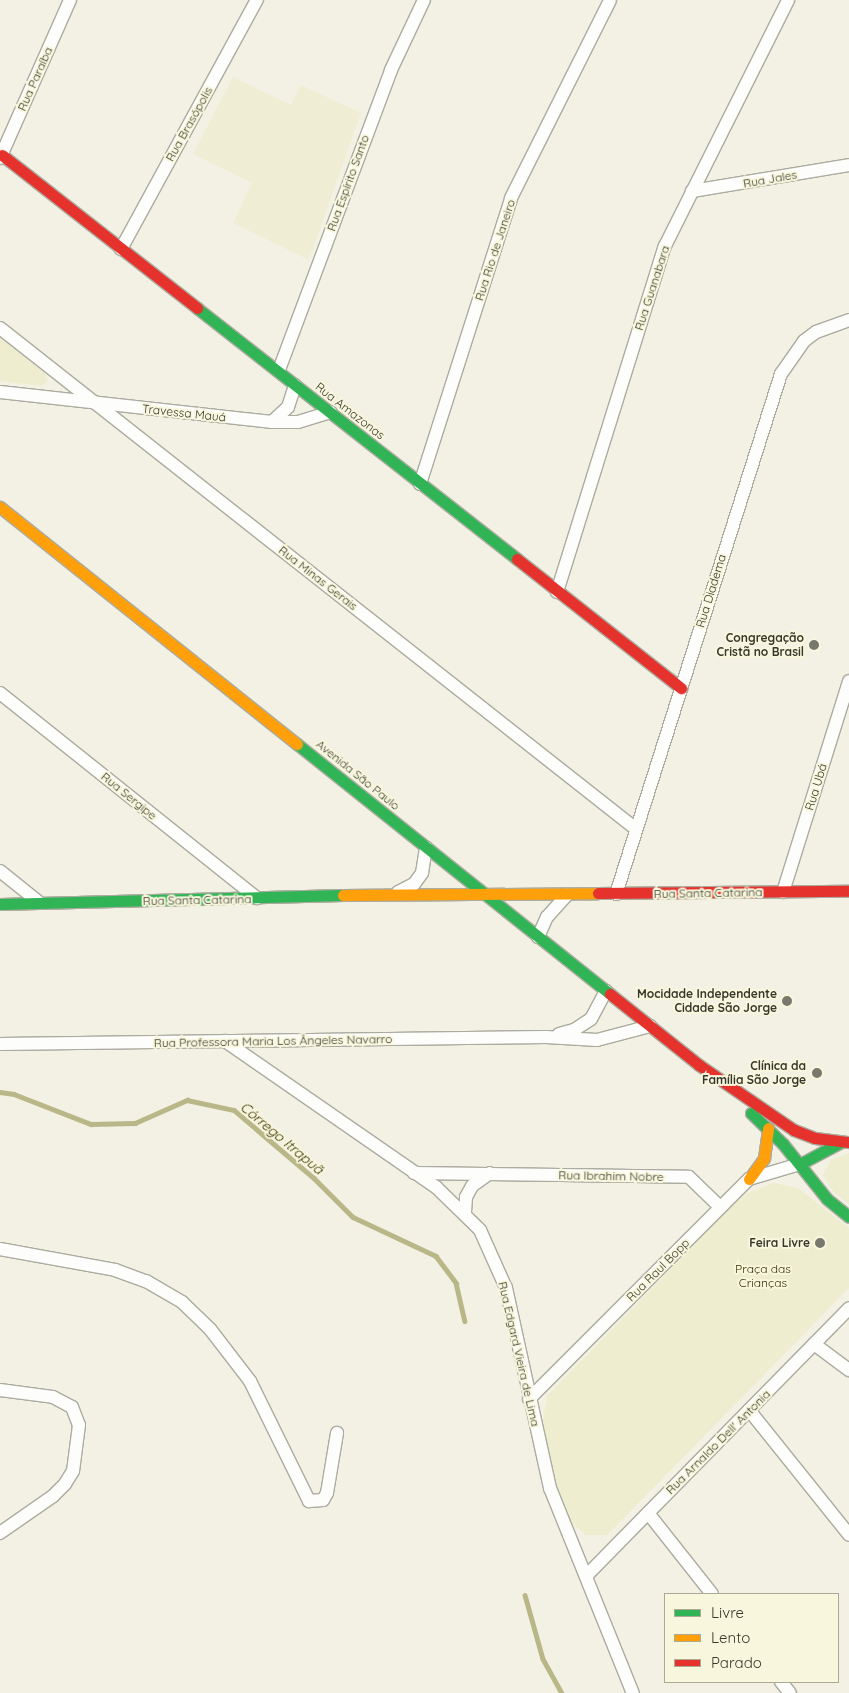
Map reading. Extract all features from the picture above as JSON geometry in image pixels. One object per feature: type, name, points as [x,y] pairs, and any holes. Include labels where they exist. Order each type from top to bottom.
[{"type":"street","name":"Rua Paraíba","points":[[1,157],[70,0]]},
{"type":"street","name":"Rua Brasópolis","points":[[121,249],[257,0]]},
{"type":"street","name":"Rua Espírito Santo","points":[[279,370],[390,70],[424,0]]},
{"type":"street","name":"Rua Rio de Janeiro","points":[[420,484],[511,198],[610,0]]},
{"type":"street","name":"Rua Guanabara","points":[[557,592],[661,257],[788,0]]},
{"type":"street","name":"Rua Amazonas","points":[[1,157],[279,370],[295,385],[420,484],[681,688]]},
{"type":"street","name":"Rua Jales","points":[[692,191],[849,165]]},
{"type":"street","name":"Rua Diadema","points":[[616,894],[781,374],[804,342],[816,332],[848,324]]},
{"type":"street","name":"Rua Minas Gerais","points":[[0,328],[636,830]]},
{"type":"street","points":[[272,422],[288,407],[295,385]]},
{"type":"street","name":"Travessa Mauá","points":[[0,392],[95,404],[272,422],[298,422],[330,412]]},
{"type":"street","name":"Avenida São Paulo","points":[[0,507],[699,1065],[768,1128],[800,1164],[827,1199],[849,1216]]},
{"type":"street","name":"Rua Ubá","points":[[783,892],[849,681]]},
{"type":"street","name":"Rua Sergipe","points":[[0,693],[257,898]]},
{"type":"street","name":"Rua Santa Catarina","points":[[394,894],[414,884],[422,873],[426,847]]},
{"type":"street","points":[[0,871],[40,903]]},
{"type":"street","name":"Rua Santa Catarina","points":[[0,904],[394,894],[567,895],[849,891]]},
{"type":"street","points":[[538,937],[547,917],[567,895]]},
{"type":"street","name":"Rua Professora Maria Los Ângeles Navarro","points":[[546,1037],[584,1024],[597,1012],[606,991]]},
{"type":"street","name":"Rua Professora Maria Los Ângeles Navarro","points":[[0,1044],[546,1037],[597,1040],[650,1026]]},
{"type":"street","name":"Rua Edgard Vieira de Lima","points":[[225,1041],[414,1173],[464,1212],[480,1230],[506,1288],[550,1488],[587,1575],[632,1693]]},
{"type":"street","name":"Avenida São Paulo","points":[[699,1065],[794,1130],[814,1138],[846,1142]]},
{"type":"street","points":[[749,1179],[764,1158],[768,1128]]},
{"type":"street","points":[[800,1164],[846,1142]]},
{"type":"street","name":"Rua Raul Bopp","points":[[529,1399],[749,1179],[800,1164]]},
{"type":"street","name":"Rua Ibrahim Nobre","points":[[414,1173],[689,1177],[720,1207]]},
{"type":"street","points":[[464,1212],[466,1196],[472,1186],[490,1173]]},
{"type":"street","points":[[0,1249],[114,1270],[146,1281],[182,1302],[210,1328],[250,1381],[304,1496],[309,1502],[323,1500],[328,1492],[337,1433]]},
{"type":"street","name":"Rua Arnaldo Dell' Antonia","points":[[587,1575],[849,1308]]},
{"type":"street","points":[[814,1344],[849,1370]]},
{"type":"street","points":[[0,1390],[53,1397],[72,1407],[80,1425],[73,1470],[65,1484],[53,1496],[0,1532]]},
{"type":"street","points":[[749,1410],[849,1536]]},
{"type":"street","points":[[648,1513],[711,1593]]},
{"type":"street","points":[[782,1683],[790,1693]]},
{"type":"shaded area","points":[[233,77],[291,105],[301,85],[361,113],[309,260],[233,223],[252,183],[193,154]]},
{"type":"green space","points":[[0,337],[45,373],[48,381],[41,386],[0,381]]},
{"type":"green space","points":[[849,1153],[849,1204],[835,1194],[823,1175],[831,1160]]},
{"type":"green space","name":"Praça das Crianças","points":[[774,1183],[798,1188],[849,1228],[849,1288],[607,1535],[586,1535],[571,1522],[564,1509],[550,1460],[543,1421],[547,1396],[733,1205],[748,1193]]},
{"type":"waterway","name":"Córrego Itrapuã","points":[[0,1092],[14,1094],[91,1124],[135,1123],[187,1100],[234,1110],[314,1178],[353,1217],[436,1256],[456,1283],[465,1321]]},
{"type":"waterway","name":"Córrego Itrapuã","points":[[525,1595],[543,1659],[562,1693]]},
{"type":"traffic: fast","points":[[197,308],[517,559]]},
{"type":"traffic: fast","points":[[297,744],[610,994]]},
{"type":"traffic: fast","points":[[0,904],[343,895]]},
{"type":"traffic: fast","points":[[751,1113],[783,1144],[827,1199],[849,1217]]},
{"type":"traffic: fast","points":[[800,1164],[841,1142]]},
{"type":"traffic: slow","points":[[0,507],[297,744]]},
{"type":"traffic: slow","points":[[343,895],[598,893]]},
{"type":"traffic: slow","points":[[749,1179],[764,1158],[768,1128]]},
{"type":"traffic: jam","points":[[2,155],[197,308]]},
{"type":"traffic: jam","points":[[517,559],[681,688]]},
{"type":"traffic: jam","points":[[598,893],[849,891]]},
{"type":"traffic: jam","points":[[610,994],[699,1065],[794,1130],[815,1138],[849,1142]]},
{"type":"place","name":"Congregação Cristã no Brasil","points":[[814,645]]},
{"type":"place","name":"Mocidade Independente Cidade São Jorge","points":[[787,1001]]},
{"type":"place","name":"Clínica da Família São Jorge","points":[[817,1073]]},
{"type":"place","name":"Feira Livre","points":[[820,1243]]}]
